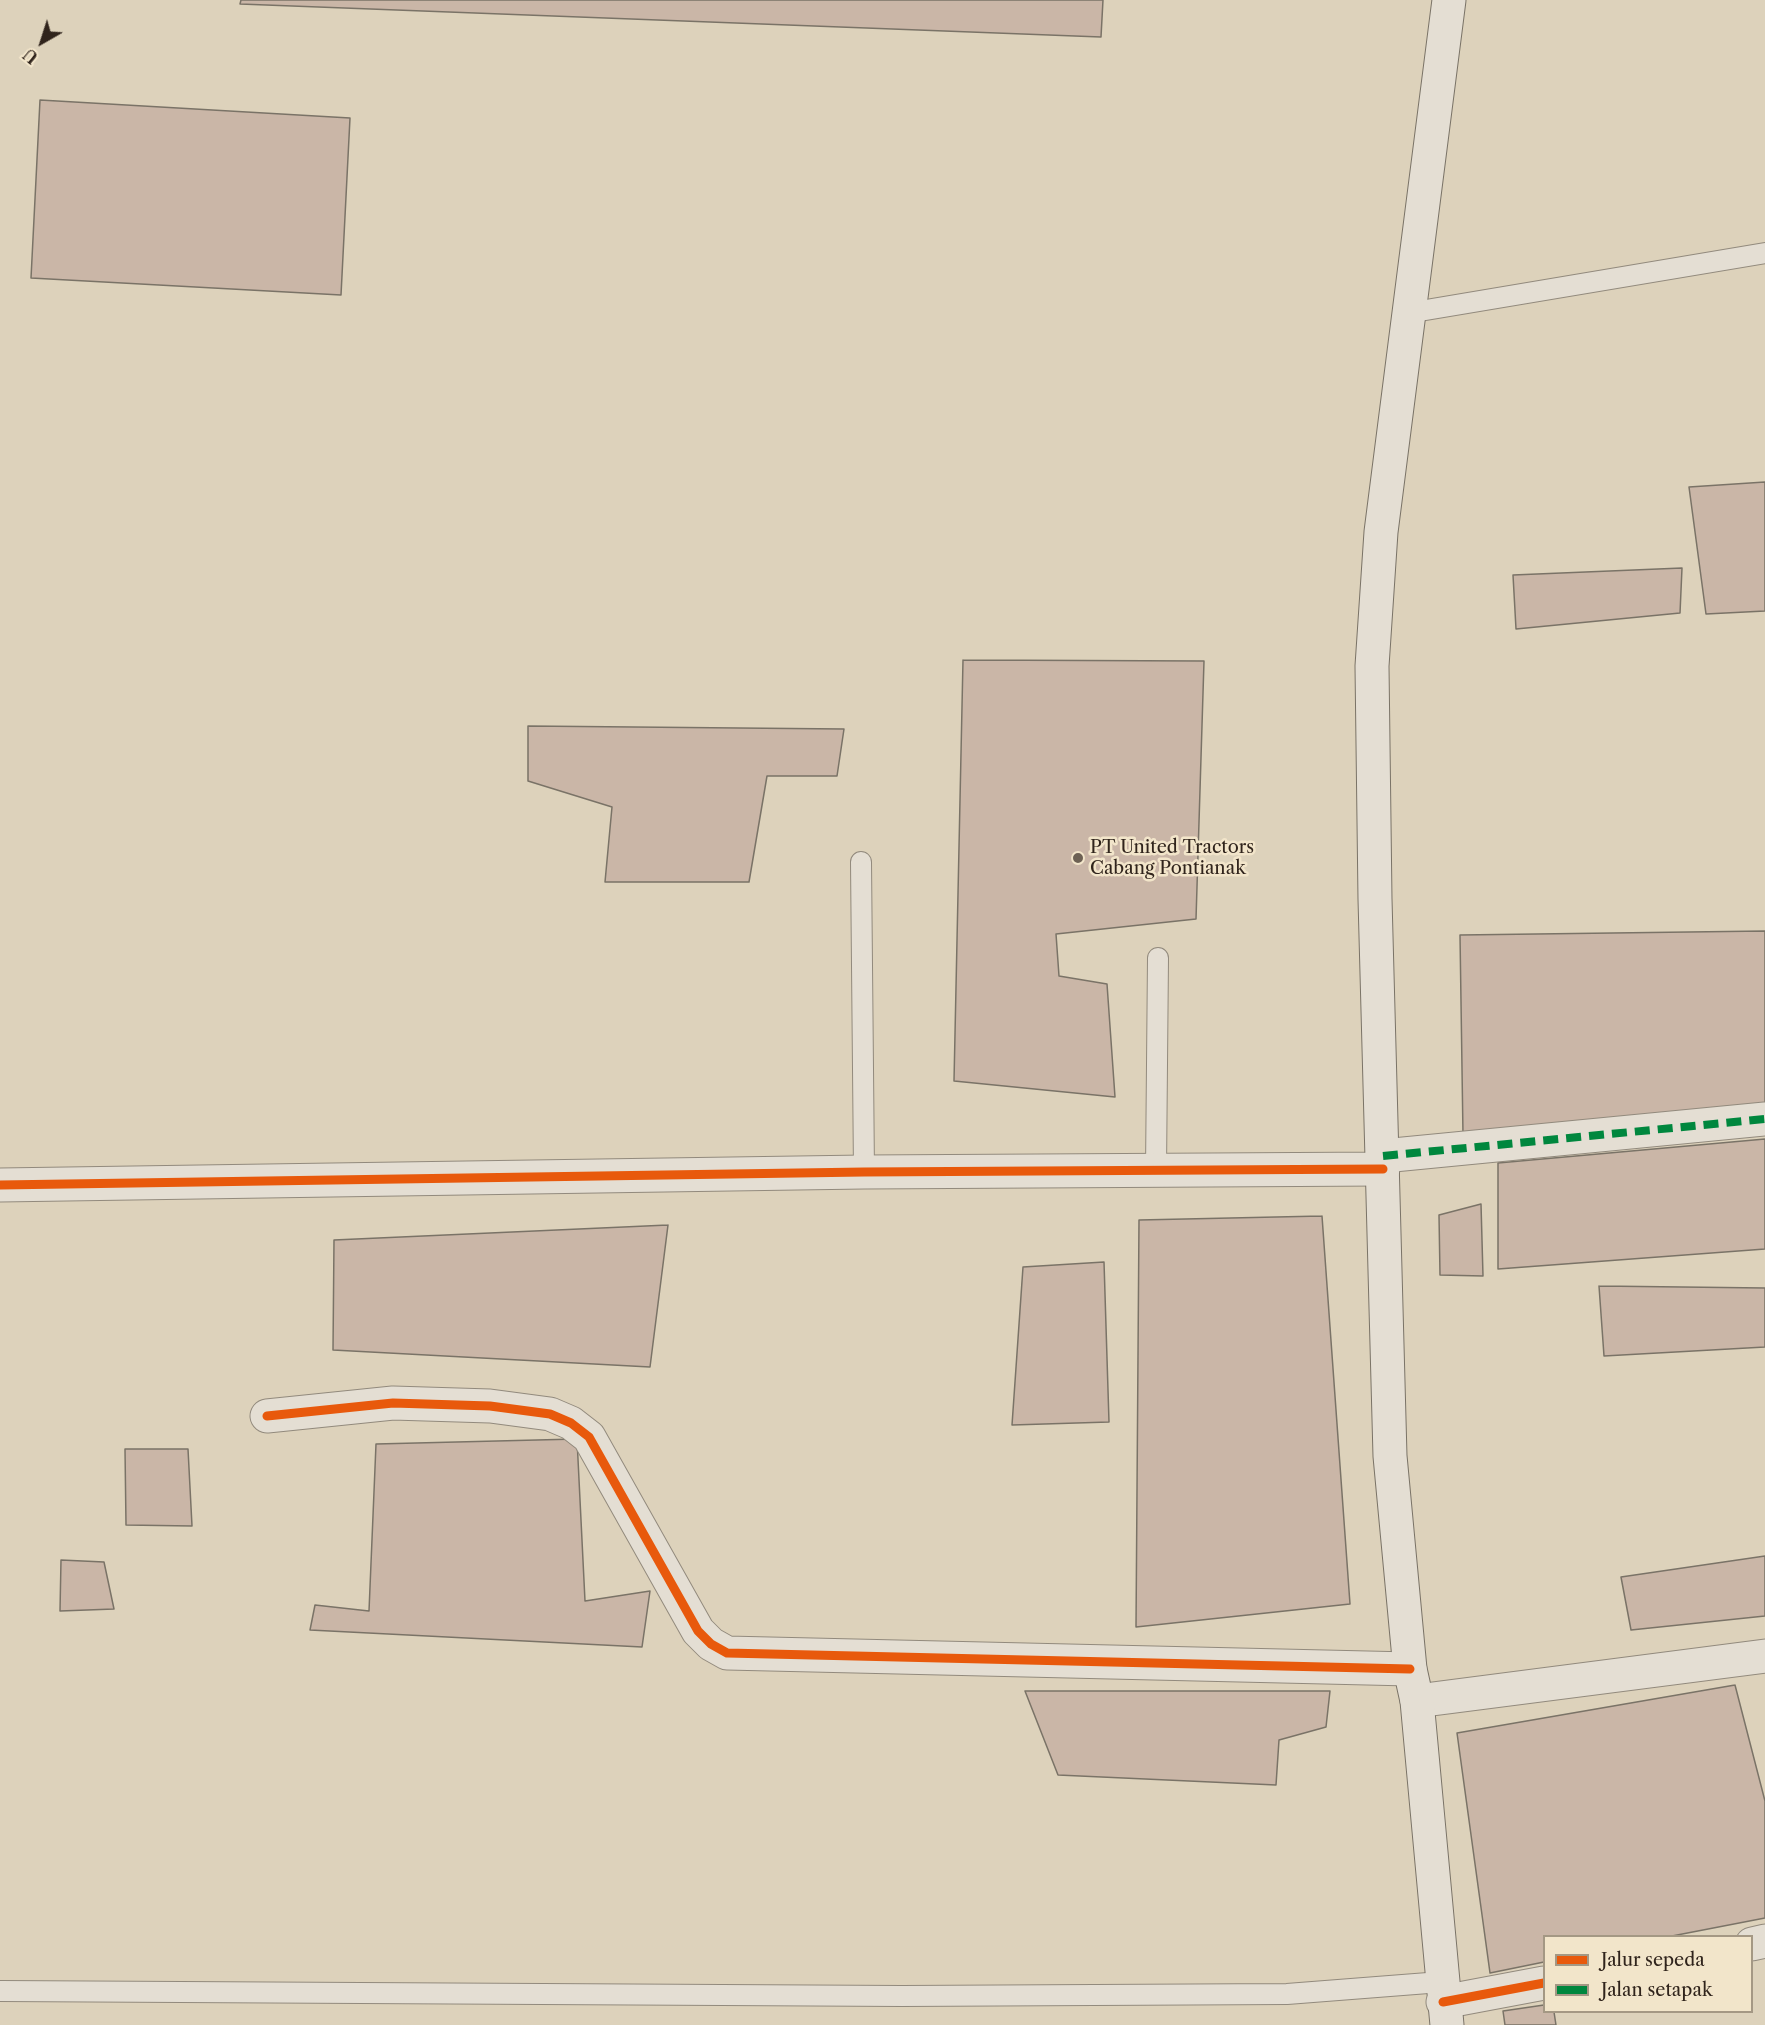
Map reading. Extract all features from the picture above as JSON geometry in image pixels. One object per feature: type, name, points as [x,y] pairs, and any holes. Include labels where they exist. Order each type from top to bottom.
[{"type":"street","points":[[1449,0],[1380,532],[1372,666],[1375,899],[1390,1456],[1410,1669],[1417,1701],[1444,2003],[1543,1983]]},
{"type":"street","points":[[0,1185],[1156,1170],[1383,1163],[1765,1119]]},
{"type":"street","points":[[267,1416],[404,1404],[490,1406],[550,1414],[570,1423],[589,1437],[698,1631],[711,1644],[727,1653],[1410,1669]]},
{"type":"street","points":[[1417,1701],[1765,1656]]},
{"type":"lane","points":[[1408,314],[1765,254]]},
{"type":"lane","points":[[861,862],[864,1172]]},
{"type":"lane","points":[[1156,1170],[1158,958]]},
{"type":"lane","points":[[0,1991],[902,1996],[1287,1994],[1444,2003]]},
{"type":"building","points":[[241,0],[1103,0],[1101,37],[240,4]]},
{"type":"building","points":[[40,100],[350,118],[341,295],[31,278]]},
{"type":"building","points":[[1765,482],[1765,611],[1706,614],[1689,487]]},
{"type":"building","points":[[1682,568],[1680,613],[1516,629],[1513,575]]},
{"type":"building","name":"PT United Tractors Cabang Pontianak","points":[[963,660],[1204,661],[1196,919],[1056,934],[1059,976],[1107,984],[1115,1097],[954,1081]]},
{"type":"building","points":[[528,726],[844,729],[837,776],[767,776],[749,882],[605,882],[612,807],[528,781]]},
{"type":"building","points":[[1765,931],[1765,1108],[1463,1135],[1460,935]]},
{"type":"building","points":[[1765,1139],[1765,1249],[1498,1269],[1498,1163]]},
{"type":"building","points":[[1481,1204],[1483,1276],[1440,1275],[1439,1215]]},
{"type":"building","points":[[1322,1216],[1350,1604],[1136,1627],[1139,1220]]},
{"type":"building","points":[[668,1225],[650,1367],[333,1350],[334,1240]]},
{"type":"building","points":[[1104,1262],[1109,1422],[1012,1425],[1023,1267]]},
{"type":"building","points":[[1599,1286],[1765,1288],[1765,1347],[1604,1356]]},
{"type":"building","points":[[577,1439],[585,1601],[650,1591],[642,1647],[310,1630],[315,1605],[369,1611],[376,1444]]},
{"type":"building","points":[[125,1449],[188,1449],[192,1526],[126,1525]]},
{"type":"building","points":[[1765,1556],[1765,1616],[1631,1630],[1621,1577]]},
{"type":"building","points":[[61,1560],[104,1562],[114,1609],[60,1611]]},
{"type":"building","points":[[1735,1685],[1765,1801],[1765,1918],[1677,1935],[1543,1935],[1543,1962],[1490,1973],[1457,1733]]},
{"type":"building","points":[[1025,1691],[1330,1691],[1326,1727],[1279,1740],[1276,1785],[1058,1775]]},
{"type":"building","points":[[1543,2005],[1543,2013],[1554,2013],[1556,2025],[1505,2025],[1503,2011]]},
{"type":"marked path","points":[[1383,1156],[1765,1119]]},
{"type":"cycle path","points":[[0,1185],[864,1172],[1383,1169]]},
{"type":"cycle path","points":[[267,1416],[393,1403],[490,1406],[550,1414],[571,1423],[589,1437],[698,1631],[711,1644],[727,1653],[1410,1669]]},
{"type":"cycle path","points":[[1443,2002],[1543,1983]]},
{"type":"place","name":"PT United Tractors Cabang Pontianak","points":[[1078,858]]}]
